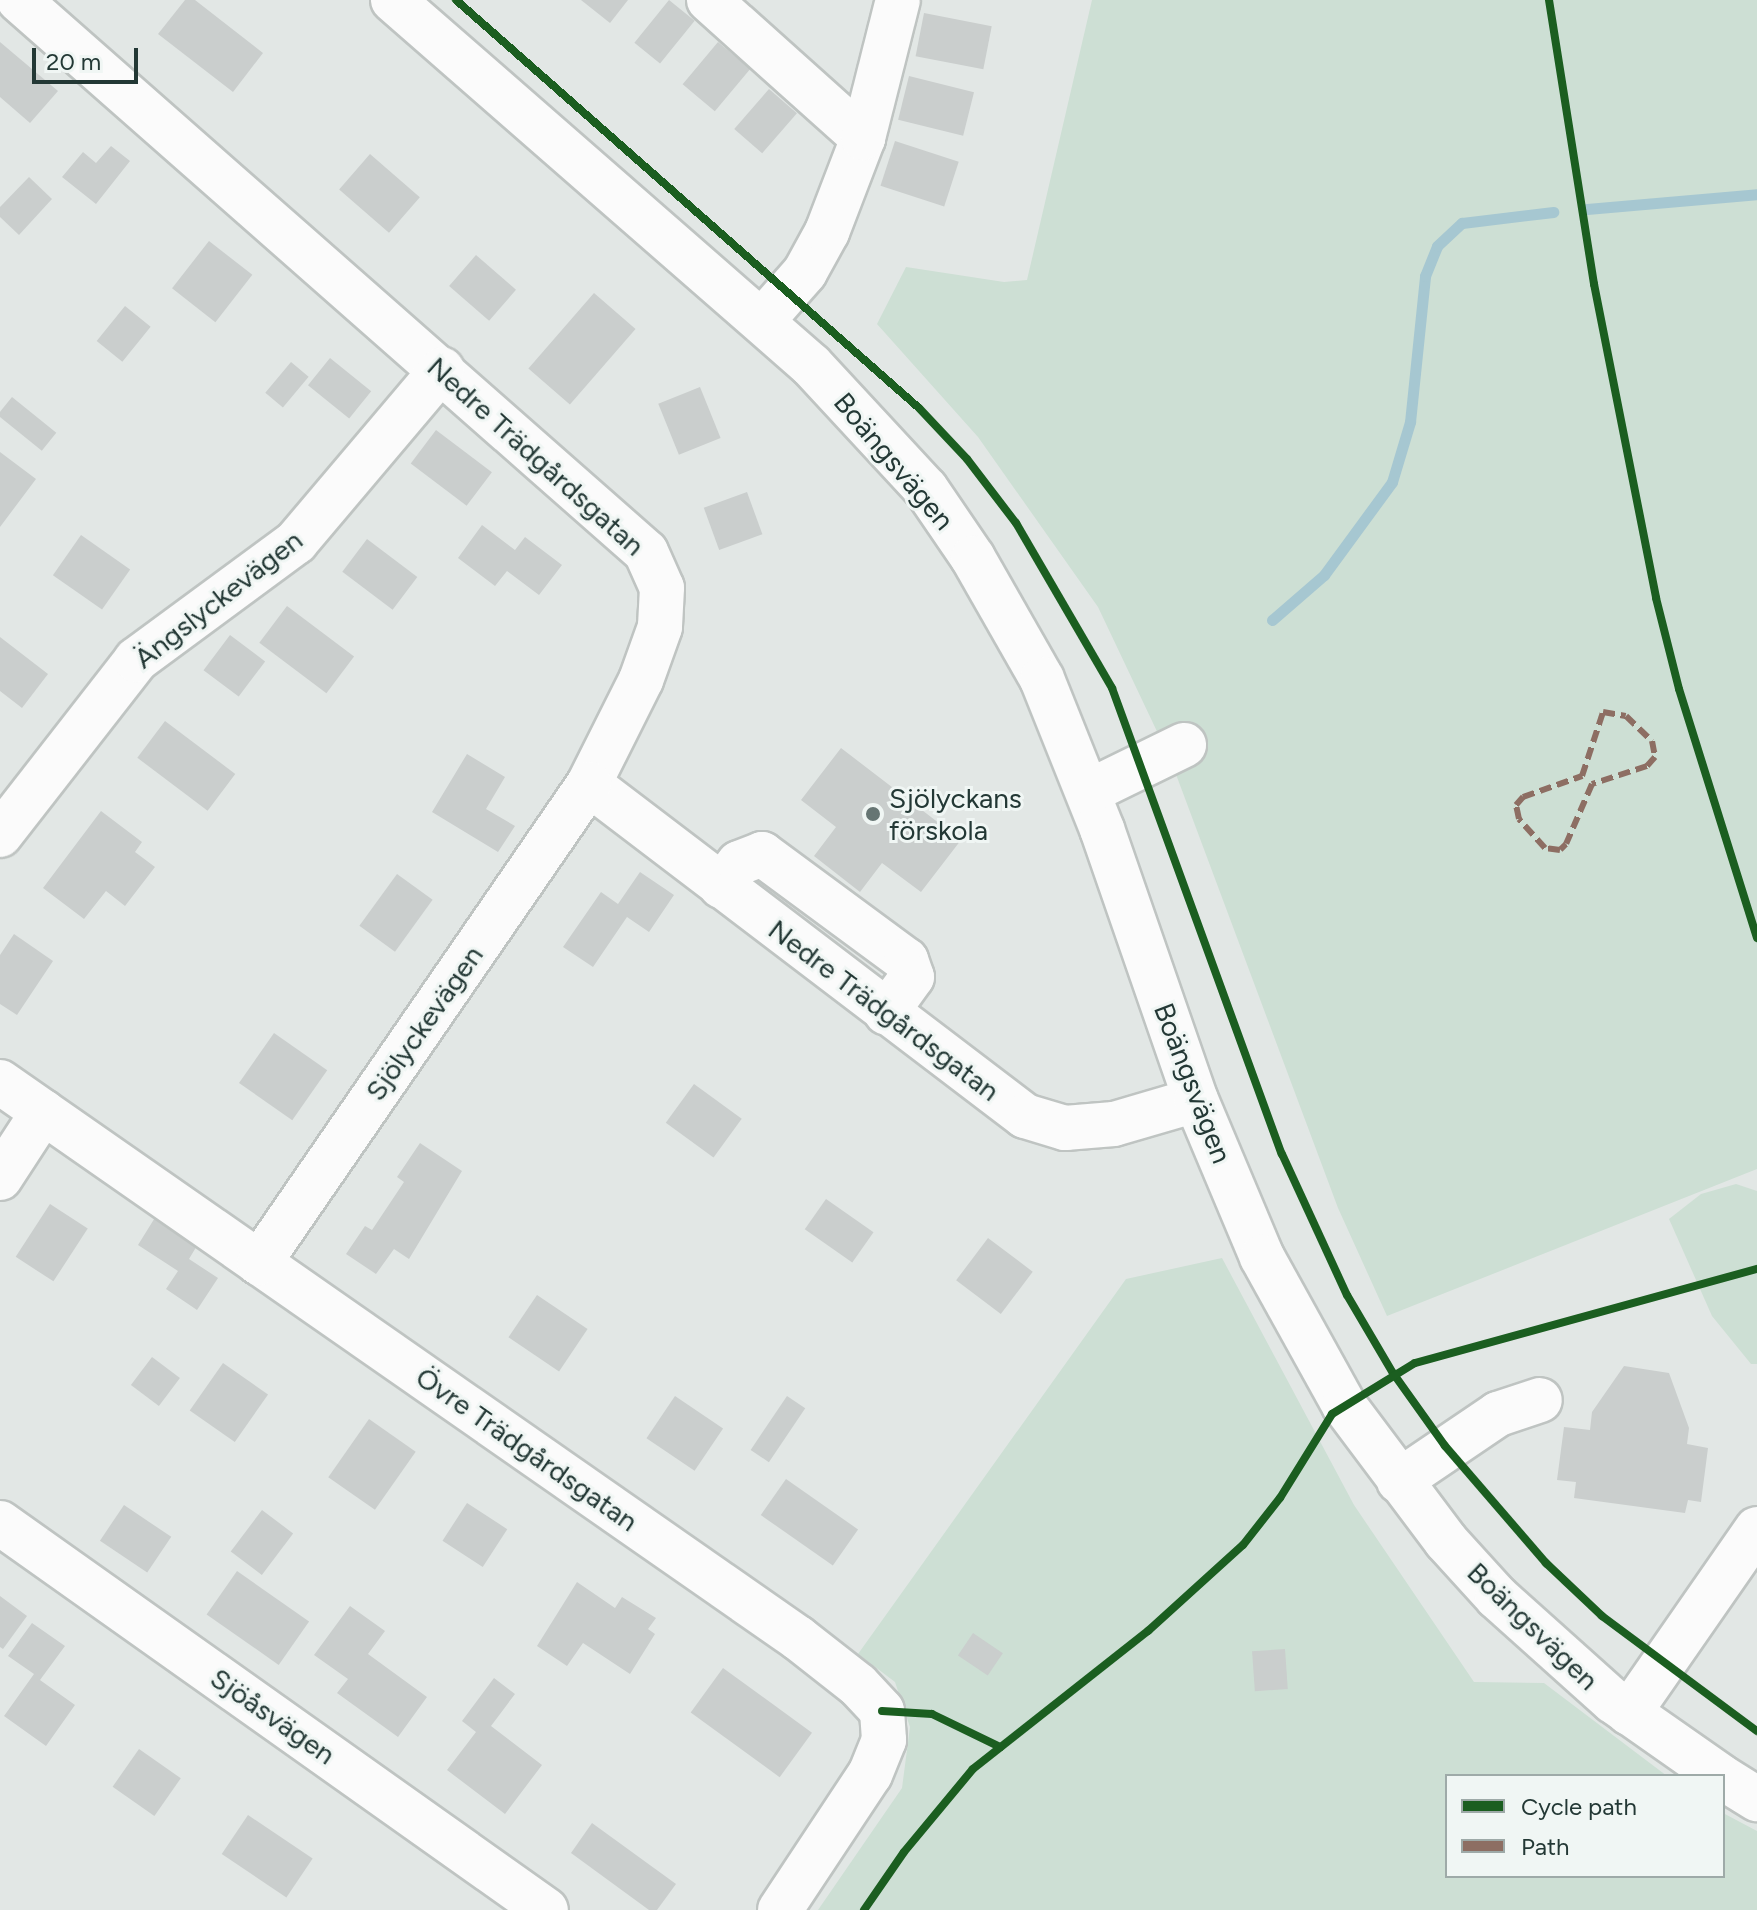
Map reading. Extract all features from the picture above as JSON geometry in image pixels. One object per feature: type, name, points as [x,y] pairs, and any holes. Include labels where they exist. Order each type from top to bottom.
[{"type":"street","name":"Nedre Trädgårdsgatan","points":[[19,0],[442,369],[646,552],[662,588],[660,627],[641,680],[589,784],[1025,1116],[1065,1128],[1114,1124],[1196,1100]]},
{"type":"street","name":"Boängsvägen","points":[[393,0],[811,365],[926,489],[965,546],[1042,679],[1088,792],[1196,1100],[1300,1334],[1399,1481],[1497,1597],[1629,1713],[1718,1774]]},
{"type":"street","points":[[709,0],[863,138]]},
{"type":"street","points":[[762,321],[805,272],[827,232],[863,138],[898,0]]},
{"type":"street","name":"Ängslyckevägen","points":[[0,835],[136,660],[296,542],[442,369]]},
{"type":"street","points":[[1088,792],[1184,745]]},
{"type":"street","name":"Sjölyckevägen","points":[[259,1263],[589,784]]},
{"type":"street","name":"Övre Trädgårdsgatan","points":[[0,1082],[798,1638],[858,1685],[882,1711],[884,1740],[870,1774],[788,1898]]},
{"type":"street","points":[[0,1178],[43,1112]]},
{"type":"street","points":[[1399,1481],[1498,1414],[1540,1400]]},
{"type":"street","name":"Sjöåsvägen","points":[[0,1523],[546,1910]]},
{"type":"street","points":[[1629,1713],[1757,1529]]},
{"type":"street","name":"Boängsvägen","points":[[1725,1779],[1757,1799]]},
{"type":"green space","points":[[1092,0],[1757,0],[1757,1169],[1387,1316],[1338,1208],[1171,761],[1098,607],[978,437],[877,324],[906,267],[1004,282],[1027,280]]},
{"type":"green space","points":[[1736,1184],[1757,1191],[1757,1364],[1751,1364],[1712,1316],[1669,1219],[1701,1194]]},
{"type":"green space","points":[[1222,1258],[1354,1505],[1474,1682],[1544,1683],[1664,1774],[1445,1774],[1445,1878],[1725,1878],[1725,1814],[1757,1831],[1757,1910],[818,1910],[902,1788],[910,1727],[895,1682],[858,1654],[1126,1279]]},
{"type":"building","points":[[185,0],[195,0],[263,53],[233,92],[158,34]]},
{"type":"building","points":[[581,0],[628,0],[610,23]]},
{"type":"building","points":[[669,0],[695,21],[660,64],[634,43]]},
{"type":"building","points":[[924,13],[992,26],[983,69],[916,56]]},
{"type":"building","points":[[0,42],[58,91],[30,123],[0,97]]},
{"type":"building","points":[[718,42],[750,69],[715,111],[683,84]]},
{"type":"building","points":[[909,76],[974,92],[963,136],[898,120]]},
{"type":"building","points":[[769,89],[797,113],[762,153],[734,129]]},
{"type":"building","points":[[895,141],[959,162],[944,206],[880,186]]},
{"type":"building","points":[[111,146],[130,161],[96,204],[62,177],[83,152],[96,163]]},
{"type":"building","points":[[370,154],[420,197],[389,233],[339,189]]},
{"type":"building","points":[[29,177],[52,199],[19,235],[0,217],[0,207]]},
{"type":"building","points":[[209,241],[252,275],[215,322],[172,288]]},
{"type":"building","points":[[476,255],[516,290],[489,321],[449,286]]},
{"type":"building","points":[[594,293],[636,329],[570,405],[528,368]]},
{"type":"building","points":[[125,306],[151,327],[122,362],[97,341]]},
{"type":"building","points":[[330,358],[371,391],[349,419],[308,385]]},
{"type":"building","points":[[291,362],[309,377],[283,407],[265,393]]},
{"type":"building","points":[[700,387],[721,438],[679,455],[658,404]]},
{"type":"building","points":[[12,397],[56,433],[42,451],[0,417],[0,412]]},
{"type":"building","points":[[436,430],[492,472],[467,506],[411,464]]},
{"type":"building","points":[[0,452],[36,479],[0,527]]},
{"type":"building","points":[[747,492],[762,534],[719,550],[704,508]]},
{"type":"building","points":[[482,525],[515,550],[525,537],[562,565],[539,595],[507,571],[495,586],[458,558]]},
{"type":"building","points":[[81,535],[130,569],[102,610],[53,575]]},
{"type":"building","points":[[367,539],[417,577],[393,610],[342,572]]},
{"type":"building","points":[[287,606],[354,657],[326,693],[259,643]]},
{"type":"building","points":[[230,635],[265,661],[239,697],[204,670]]},
{"type":"building","points":[[0,637],[48,674],[22,708],[0,691]]},
{"type":"building","points":[[165,721],[235,774],[208,811],[137,758]]},
{"type":"building","name":"Sjölyckans förskola","points":[[841,748],[961,840],[921,892],[882,863],[860,892],[814,856],[836,827],[801,800]]},
{"type":"building","points":[[467,754],[505,777],[486,809],[515,826],[498,852],[432,812]]},
{"type":"building","points":[[101,811],[142,842],[135,852],[155,867],[125,906],[106,891],[84,919],[43,888]]},
{"type":"building","points":[[640,872],[674,895],[649,932],[627,917],[593,967],[563,947],[601,892],[618,904]]},
{"type":"building","points":[[397,874],[433,900],[395,952],[359,926]]},
{"type":"building","points":[[14,934],[53,961],[17,1015],[0,1004],[0,955]]},
{"type":"building","points":[[274,1033],[327,1070],[292,1120],[239,1083]]},
{"type":"building","points":[[694,1084],[742,1119],[714,1158],[666,1123]]},
{"type":"building","points":[[420,1143],[462,1171],[409,1259],[394,1249],[376,1274],[346,1254],[365,1226],[372,1230],[404,1182],[397,1177]]},
{"type":"building","points":[[826,1199],[874,1232],[852,1263],[805,1229]]},
{"type":"building","points":[[50,1204],[88,1229],[53,1281],[16,1257]]},
{"type":"building","points":[[156,1216],[198,1244],[189,1259],[218,1278],[197,1310],[166,1289],[178,1271],[138,1245]]},
{"type":"building","points":[[988,1238],[1033,1272],[1001,1314],[956,1280]]},
{"type":"building","points":[[537,1295],[588,1329],[559,1371],[508,1337]]},
{"type":"building","points":[[152,1357],[180,1378],[159,1406],[131,1385]]},
{"type":"building","points":[[223,1363],[268,1395],[235,1442],[190,1411]]},
{"type":"building","points":[[1624,1366],[1669,1373],[1689,1428],[1687,1444],[1708,1448],[1701,1502],[1688,1500],[1685,1513],[1574,1498],[1576,1482],[1557,1480],[1564,1427],[1590,1430],[1592,1412]]},
{"type":"building","points":[[675,1396],[723,1428],[695,1471],[646,1438]]},
{"type":"building","points":[[787,1396],[805,1408],[769,1462],[751,1450]]},
{"type":"building","points":[[369,1419],[416,1452],[375,1510],[328,1477]]},
{"type":"building","points":[[786,1479],[858,1529],[833,1566],[761,1515]]},
{"type":"building","points":[[467,1503],[507,1529],[483,1567],[442,1541]]},
{"type":"building","points":[[124,1505],[171,1537],[147,1573],[100,1541]]},
{"type":"building","points":[[262,1510],[293,1533],[262,1575],[231,1552]]},
{"type":"building","points":[[237,1571],[309,1621],[279,1665],[207,1614]]},
{"type":"building","points":[[577,1582],[615,1608],[622,1597],[656,1618],[648,1629],[655,1634],[630,1674],[583,1643],[567,1666],[537,1646]]},
{"type":"building","points":[[0,1596],[27,1616],[3,1649],[0,1647]]},
{"type":"building","points":[[350,1606],[385,1631],[368,1654],[427,1697],[398,1737],[337,1693],[348,1679],[314,1655]]},
{"type":"building","points":[[32,1623],[65,1646],[40,1680],[75,1705],[46,1746],[4,1716],[34,1674],[8,1656]]},
{"type":"building","points":[[973,1633],[1003,1653],[988,1676],[958,1655]]},
{"type":"building","points":[[1285,1649],[1288,1689],[1255,1691],[1252,1651]]},
{"type":"building","points":[[723,1668],[812,1733],[780,1777],[691,1712]]},
{"type":"building","points":[[494,1678],[515,1694],[491,1726],[542,1765],[505,1814],[447,1770],[476,1732],[462,1721]]},
{"type":"building","points":[[139,1749],[181,1778],[154,1816],[113,1787]]},
{"type":"building","points":[[248,1815],[313,1859],[286,1898],[222,1854]]},
{"type":"building","points":[[592,1823],[676,1884],[657,1910],[649,1910],[571,1853]]},
{"type":"waterway","points":[[1587,209],[1757,194]]},
{"type":"waterway","points":[[1272,620],[1324,575],[1392,482],[1410,422],[1425,276],[1437,246],[1462,223],[1553,212]]},
{"type":"marked path","points":[[1603,712],[1626,716],[1652,741],[1655,757],[1647,766],[1592,784],[1566,844],[1560,850],[1545,848],[1519,819],[1516,805],[1523,797],[1582,776],[1603,712]]},
{"type":"cycle path","points":[[456,0],[919,408],[967,459],[1016,523],[1112,688],[1282,1154],[1347,1295],[1393,1373],[1445,1446],[1546,1563],[1602,1616],[1757,1731]]},
{"type":"cycle path","points":[[1549,0],[1594,284],[1656,598],[1679,689],[1757,938]]},
{"type":"cycle path","points":[[864,1910],[904,1852],[973,1769],[1148,1631],[1243,1545],[1280,1498],[1332,1414],[1415,1363],[1757,1269]]},
{"type":"cycle path","points":[[882,1711],[932,1714],[1000,1747]]},
{"type":"place","name":"Sjölyckans förskola","points":[[873,814]]}]
